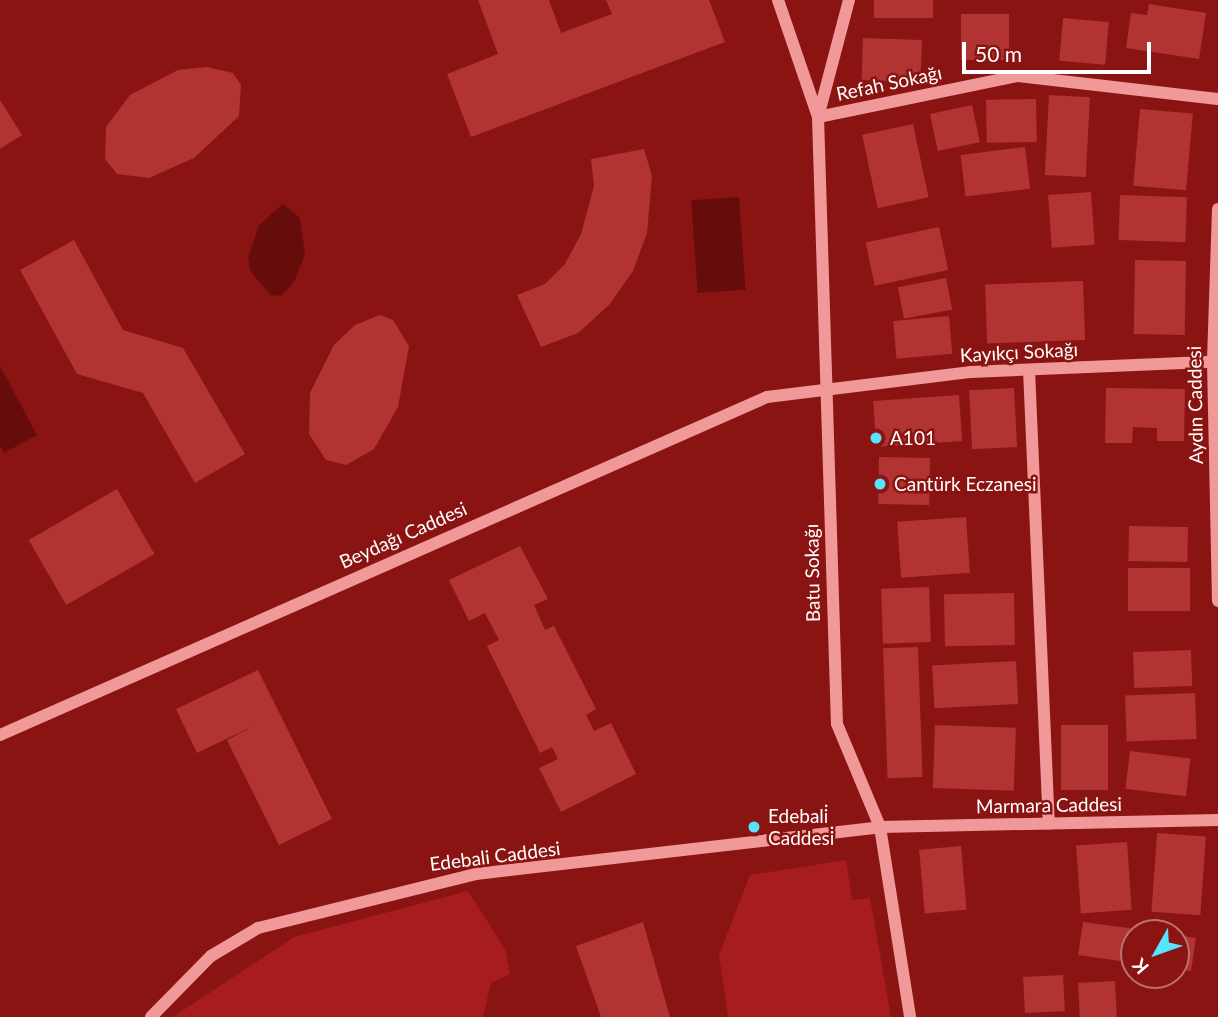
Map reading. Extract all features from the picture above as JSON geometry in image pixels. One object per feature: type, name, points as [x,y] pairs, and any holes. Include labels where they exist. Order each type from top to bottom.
[{"type":"street","name":"Batu Sokağı","points":[[778,0],[818,117]]},
{"type":"street","name":"Batu Sokağı","points":[[849,0],[818,117],[837,724],[880,827],[910,1017]]},
{"type":"street","name":"Refah Sokağı","points":[[818,117],[1018,76],[1218,99]]},
{"type":"street","name":"Aydın Caddesi","points":[[1218,209],[1213,362],[1218,601]]},
{"type":"street","name":"Kayıkçı Sokağı","points":[[827,387],[1029,370],[1213,362]]},
{"type":"street","points":[[1029,370],[1049,824]]},
{"type":"street","name":"Beydağı Caddesi","points":[[0,736],[767,397],[827,387]]},
{"type":"street","name":"Marmara Caddesi","points":[[880,827],[1218,820]]},
{"type":"street","name":"Edebali Caddesi","points":[[151,1017],[211,956],[234,939],[299,915],[476,874],[880,827]]},
{"type":"shaded area","points":[[739,197],[745,290],[698,293],[691,200]]},
{"type":"shaded area","points":[[283,204],[300,218],[305,254],[294,282],[282,295],[271,296],[251,272],[248,258],[259,225]]},
{"type":"shaded area","points":[[0,366],[37,435],[4,453],[0,446]]},
{"type":"shaded area","points":[[846,860],[852,900],[870,898],[891,1017],[728,1017],[719,955],[750,875]]},
{"type":"shaded area","points":[[468,891],[505,949],[510,974],[491,983],[483,1017],[173,1017],[294,937]]},
{"type":"building","points":[[478,0],[549,0],[561,33],[612,14],[606,0],[709,0],[725,42],[471,137],[447,74],[498,54]]},
{"type":"building","points":[[874,0],[933,0],[933,18],[874,18]]},
{"type":"building","points":[[1149,4],[1206,13],[1199,59],[1126,48],[1131,13],[1147,15]]},
{"type":"building","points":[[961,14],[1009,14],[1009,60],[961,60]]},
{"type":"building","points":[[1063,18],[1109,22],[1105,65],[1059,61]]},
{"type":"building","points":[[863,38],[922,40],[920,82],[862,80]]},
{"type":"building","points":[[207,67],[233,73],[241,85],[239,116],[194,158],[149,178],[117,174],[105,159],[106,127],[130,95],[178,70]]},
{"type":"building","points":[[1049,95],[1090,97],[1086,177],[1045,175]]},
{"type":"building","points":[[1036,99],[1037,142],[987,143],[986,100]]},
{"type":"building","points":[[0,100],[22,135],[0,149]]},
{"type":"building","points":[[972,105],[980,142],[938,151],[930,114]]},
{"type":"building","points":[[1140,109],[1193,114],[1186,190],[1133,186]]},
{"type":"building","points":[[913,124],[929,197],[878,208],[862,135]]},
{"type":"building","points":[[1025,147],[1030,189],[966,197],[960,155]]},
{"type":"building","points":[[644,149],[652,176],[647,233],[633,271],[609,305],[578,333],[541,347],[517,295],[545,284],[565,264],[581,234],[594,186],[591,159]]},
{"type":"building","points":[[1091,192],[1095,245],[1052,248],[1048,195]]},
{"type":"building","points":[[1120,195],[1187,197],[1185,242],[1118,240]]},
{"type":"building","points":[[939,227],[948,270],[875,286],[866,243]]},
{"type":"building","points":[[74,240],[123,330],[183,348],[245,454],[195,483],[143,393],[77,374],[20,270]]},
{"type":"building","points":[[1135,260],[1186,261],[1185,335],[1134,334]]},
{"type":"building","points":[[946,278],[952,309],[904,319],[898,287]]},
{"type":"building","points":[[1083,281],[1085,340],[987,343],[985,284]]},
{"type":"building","points":[[380,315],[393,320],[409,346],[398,407],[374,449],[346,465],[326,460],[309,434],[310,393],[334,345],[355,325]]},
{"type":"building","points":[[949,316],[952,354],[897,359],[893,321]]},
{"type":"building","points":[[1014,388],[1017,447],[972,449],[969,390]]},
{"type":"building","points":[[1106,388],[1185,389],[1184,441],[1157,441],[1157,428],[1133,427],[1132,443],[1105,443]]},
{"type":"building","points":[[959,395],[962,441],[876,447],[873,401]]},
{"type":"building","points":[[879,457],[930,458],[929,505],[878,504]]},
{"type":"building","points":[[117,489],[154,554],[66,605],[29,540]]},
{"type":"building","points":[[966,517],[970,573],[901,578],[897,522]]},
{"type":"building","points":[[1129,526],[1188,527],[1187,562],[1128,561]]},
{"type":"building","points":[[520,546],[548,599],[534,605],[545,630],[554,626],[596,709],[586,715],[594,731],[611,723],[636,774],[561,812],[539,768],[558,759],[552,747],[540,753],[487,646],[499,640],[485,613],[469,621],[449,580]]},
{"type":"building","points":[[1128,568],[1190,568],[1190,611],[1128,611]]},
{"type":"building","points":[[929,587],[931,642],[883,644],[881,589]]},
{"type":"building","points":[[1014,593],[1015,645],[945,646],[944,594]]},
{"type":"building","points":[[918,647],[923,777],[888,778],[883,648]]},
{"type":"building","points":[[1191,650],[1192,686],[1134,688],[1133,652]]},
{"type":"building","points":[[1016,661],[1018,704],[934,708],[932,665]]},
{"type":"building","points":[[258,670],[332,819],[279,845],[227,740],[255,725],[197,753],[176,709]]},
{"type":"building","points":[[1195,693],[1197,739],[1127,741],[1125,695]]},
{"type":"building","points":[[935,725],[1016,728],[1014,791],[933,788]]},
{"type":"building","points":[[1061,725],[1108,725],[1108,790],[1061,790]]},
{"type":"building","points":[[1130,751],[1191,758],[1186,796],[1125,789]]},
{"type":"building","points":[[1157,833],[1206,836],[1200,915],[1151,912]]},
{"type":"building","points":[[1127,842],[1132,910],[1081,913],[1076,846]]},
{"type":"building","points":[[961,846],[967,910],[925,913],[919,850]]},
{"type":"building","points":[[643,922],[670,1017],[601,1017],[576,946]]},
{"type":"building","points":[[1083,922],[1120,927],[1120,961],[1078,955]]},
{"type":"building","points":[[1190,937],[1196,938],[1190,971]]},
{"type":"building","points":[[1063,975],[1065,1011],[1025,1013],[1023,977]]},
{"type":"building","points":[[1115,981],[1117,1017],[1080,1017],[1078,983]]},
{"type":"place","name":"A101","points":[[876,438]]},
{"type":"place","name":"Cantürk Eczanesi","points":[[880,484]]},
{"type":"place","name":"Edebali̇ Caddesi̇","points":[[754,827]]}]
